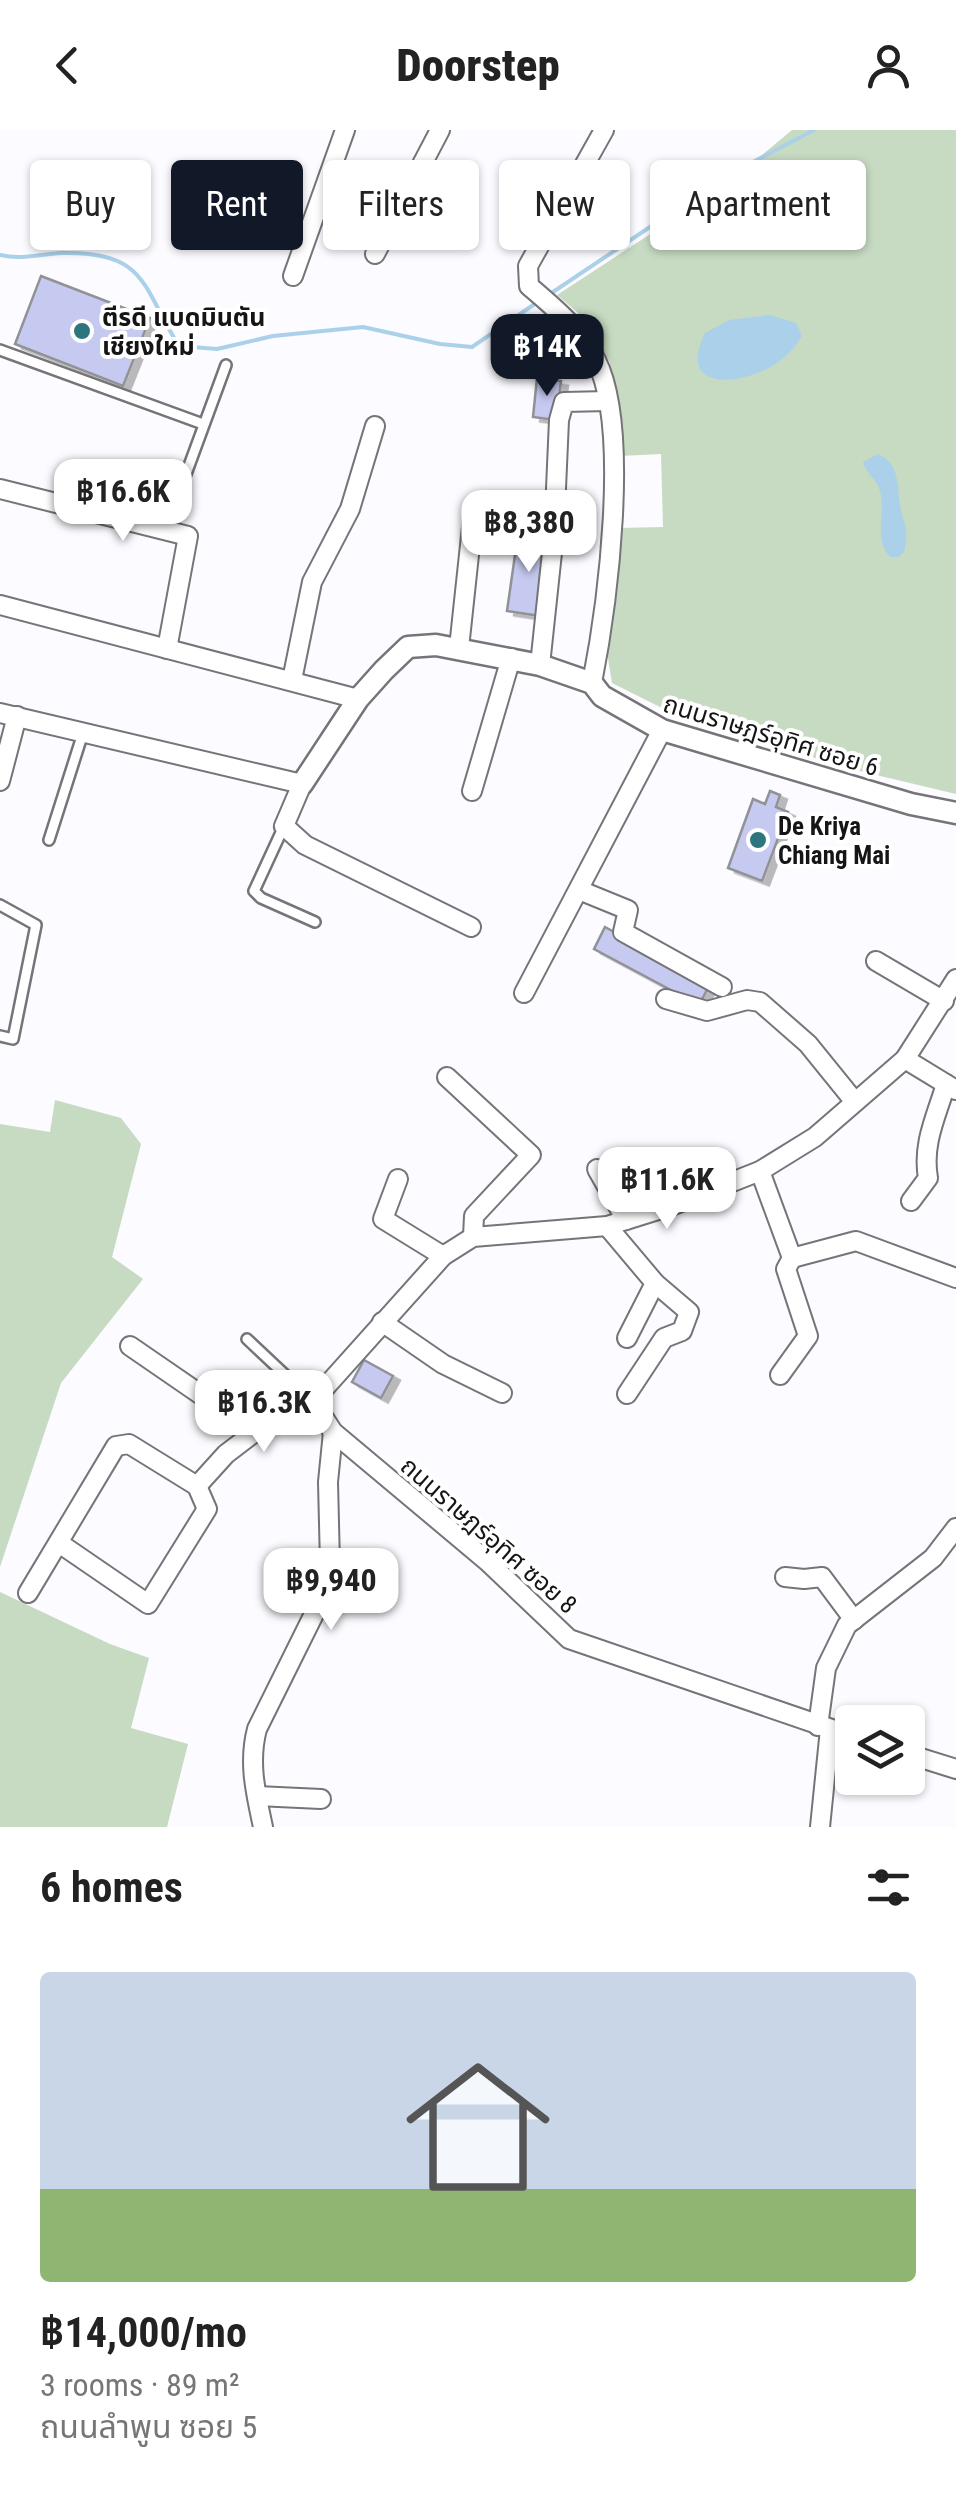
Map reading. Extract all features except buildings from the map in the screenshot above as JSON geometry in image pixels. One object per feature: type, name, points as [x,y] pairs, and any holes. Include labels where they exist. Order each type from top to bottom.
[{"type":"street","points":[[294,276],[345,130]]},
{"type":"street","points":[[374,254],[440,130]]},
{"type":"street","points":[[592,683],[604,620],[610,536],[612,440],[608,401],[598,364],[585,341],[527,280],[528,266],[604,130]]},
{"type":"street","points":[[540,664],[554,534],[559,420],[564,402],[608,401]]},
{"type":"street","points":[[292,680],[312,582],[350,508],[375,426]]},
{"type":"street","points":[[0,489],[188,536],[167,649]]},
{"type":"street","points":[[460,648],[474,508]]},
{"type":"street","points":[[0,605],[358,699],[302,784],[284,826],[306,845],[471,927]]},
{"type":"street","name":"ถนนราษฎร์อุทิศ ซอย 6","points":[[358,699],[408,648],[460,648],[540,664],[592,683],[602,696],[662,730],[893,800],[956,813]]},
{"type":"street","points":[[472,791],[510,658]]},
{"type":"street","points":[[0,781],[8,715],[302,784]]},
{"type":"street","points":[[524,993],[662,730]]},
{"type":"street","points":[[579,890],[628,910],[623,932],[722,987]]},
{"type":"street","points":[[876,961],[944,1001]]},
{"type":"street","points":[[197,1486],[226,1454],[256,1432],[314,1401],[443,1256],[472,1238],[607,1226],[760,1171],[816,1138],[905,1059],[956,979]]},
{"type":"street","points":[[666,999],[708,1011],[747,1000],[760,1002],[808,1044],[855,1102]]},
{"type":"street","points":[[905,1059],[951,1087],[926,1149],[928,1178],[911,1200]]},
{"type":"street","points":[[447,1077],[532,1155],[474,1216],[472,1238]]},
{"type":"street","points":[[597,1169],[626,1220]]},
{"type":"street","points":[[760,1171],[792,1258]]},
{"type":"street","points":[[398,1179],[383,1220],[443,1256]]},
{"type":"street","points":[[607,1226],[655,1284],[687,1310],[688,1317],[680,1333],[664,1338],[628,1394]]},
{"type":"street","points":[[780,1375],[808,1336],[786,1268],[792,1258],[856,1241],[956,1278]]},
{"type":"street","points":[[627,1338],[655,1284]]},
{"type":"street","points":[[382,1322],[443,1364],[502,1392]]},
{"type":"street","points":[[130,1346],[256,1432]]},
{"type":"street","name":"ถนนราษฎร์อุทิศ ซอย 8","points":[[314,1401],[333,1432],[488,1561],[569,1639],[835,1731]]},
{"type":"street","points":[[263,1827],[252,1748],[256,1729],[317,1608],[330,1564],[328,1482],[333,1432]]},
{"type":"street","points":[[28,1593],[116,1446],[129,1444],[197,1486],[207,1509],[148,1604],[59,1544]]},
{"type":"street","points":[[820,1827],[826,1668],[835,1646],[854,1620],[933,1558],[956,1528]]},
{"type":"street","points":[[784,1576],[822,1577],[854,1620]]},
{"type":"street","points":[[925,1759],[956,1769]]},
{"type":"street","points":[[256,1796],[321,1799]]},
{"type":"lane","points":[[0,350],[203,424]]},
{"type":"lane","points":[[186,474],[226,365]]},
{"type":"lane","points":[[49,840],[83,730]]},
{"type":"lane","points":[[284,826],[254,891],[261,898],[316,922]]},
{"type":"lane","points":[[0,905],[36,925],[13,1039],[0,1036]]},
{"type":"lane","points":[[248,1339],[314,1401]]},
{"type":"green space","points":[[792,130],[956,130],[956,794],[847,768],[672,713],[612,683],[607,652],[620,528],[663,527],[661,454],[620,456],[610,362],[577,312],[557,295],[650,234],[650,250],[866,250],[866,160],[756,160]]},
{"type":"green space","points":[[55,1100],[121,1118],[141,1144],[112,1257],[143,1279],[61,1383],[0,1567],[0,1124],[50,1132]]},
{"type":"green space","points":[[0,1592],[149,1658],[131,1728],[188,1744],[167,1827],[0,1827]]},
{"type":"water","points":[[770,315],[796,323],[802,336],[781,360],[768,369],[735,379],[707,376],[699,367],[698,353],[705,333],[729,320]]},
{"type":"water","points":[[878,454],[890,463],[898,482],[906,537],[904,552],[898,557],[890,557],[882,542],[880,491],[863,462]]},
{"type":"waterway","points":[[547,296],[726,176],[814,130]]},
{"type":"waterway","points":[[0,255],[90,254],[127,266],[139,277],[179,346],[217,349],[273,336],[363,327],[472,347],[539,301]]},
{"type":"place","name":"ตีรดี แบดมินตัน เชียงใหม่","points":[[82,331]]},
{"type":"place","name":"De Kriya Chiang Mai","points":[[758,840]]}]
